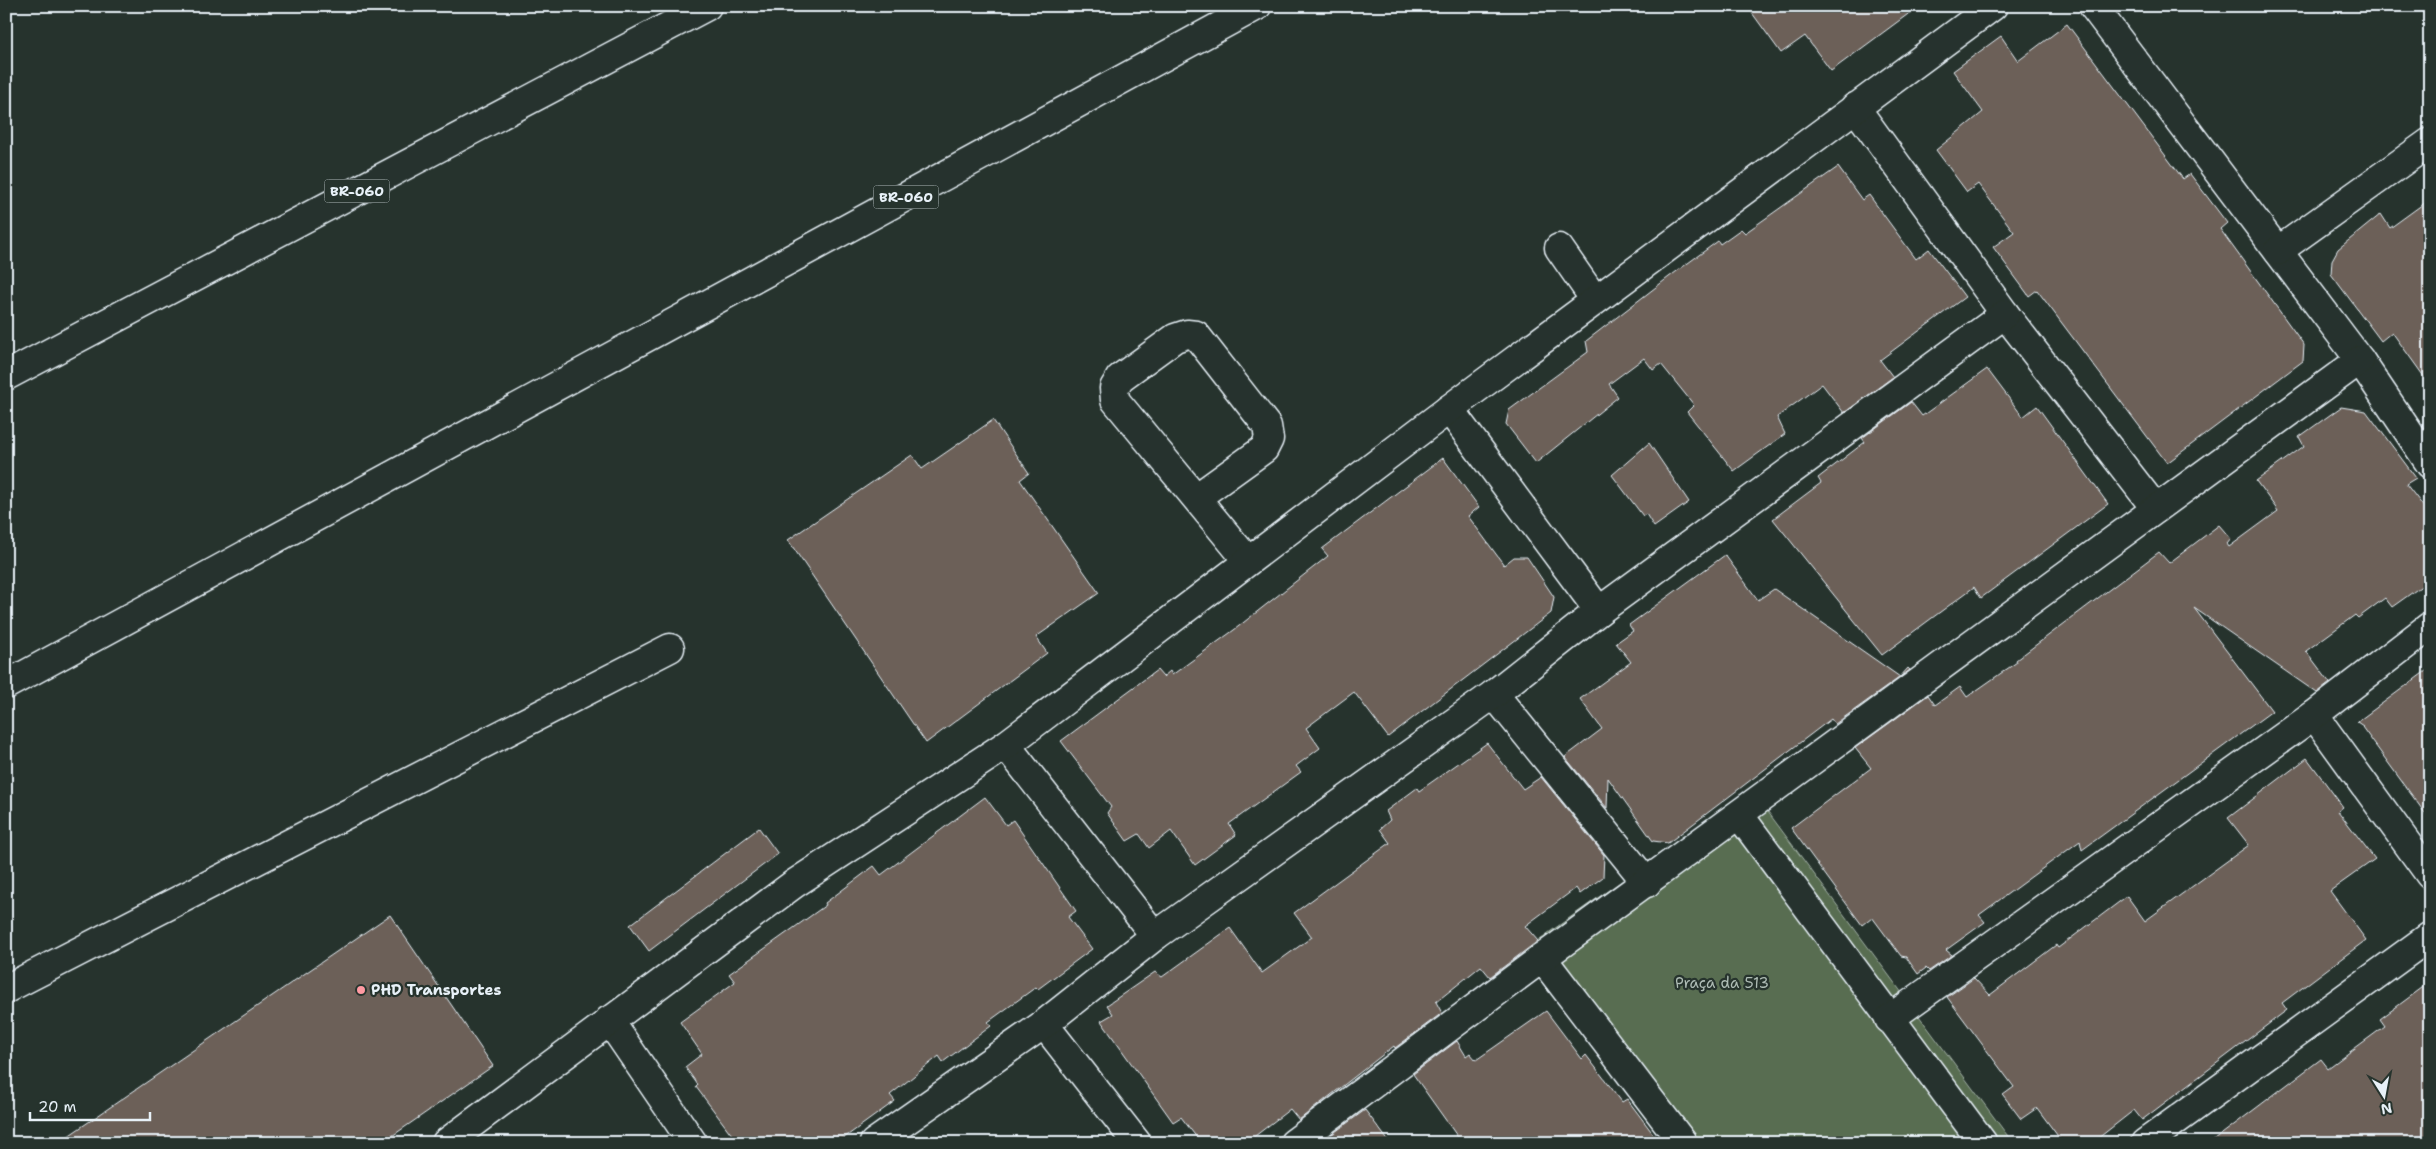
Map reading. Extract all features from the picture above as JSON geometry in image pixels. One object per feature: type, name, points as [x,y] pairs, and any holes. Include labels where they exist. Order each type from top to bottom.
[{"type":"main road","name":"BR-060","points":[[6,376],[707,6]]},
{"type":"main road","name":"BR-060","points":[[6,685],[1257,6]]},
{"type":"main road","points":[[446,1143],[794,884],[1006,744],[1449,409],[1993,6]]},
{"type":"main road","points":[[2093,6],[2360,360],[2429,462]]},
{"type":"main road","points":[[1855,107],[2006,314],[2156,510]]},
{"type":"main road","points":[[2278,251],[2430,142]]},
{"type":"main road","points":[[1559,248],[1596,300]]},
{"type":"main road","points":[[874,1143],[1044,1024],[1155,936],[1494,694],[1599,611],[2006,314]]},
{"type":"main road","points":[[1196,498],[1264,449],[1269,439],[1267,426],[1196,335],[1187,334],[1175,338],[1120,378],[1114,388],[1115,400],[1248,561]]},
{"type":"main road","points":[[1294,1143],[1542,958],[1647,884],[2360,360]]},
{"type":"main road","points":[[1449,409],[1599,611]]},
{"type":"main road","points":[[1889,1019],[2314,715],[2430,626]]},
{"type":"main road","points":[[6,989],[670,648]]},
{"type":"main road","points":[[1494,694],[1647,884]]},
{"type":"main road","points":[[2314,715],[2430,875]]},
{"type":"main road","points":[[1006,744],[1155,936]]},
{"type":"main road","points":[[1740,816],[1983,1143]]},
{"type":"main road","points":[[2145,1143],[2430,936]]},
{"type":"main road","points":[[1542,958],[1683,1143]]},
{"type":"main road","points":[[610,1020],[693,1143]]},
{"type":"main road","points":[[1044,1024],[1137,1143]]},
{"type":"green space","name":"Praça da 513","points":[[1751,789],[2013,1143],[1669,1143],[1523,951]]},
{"type":"building","points":[[1747,6],[1919,6],[1831,71],[1805,36],[1781,53]]},
{"type":"building","points":[[2067,24],[2183,179],[2190,174],[2227,223],[2220,229],[2304,345],[2303,361],[2167,463],[2037,290],[2029,296],[1993,247],[2014,232],[1978,184],[1967,192],[1936,150],[1983,112],[1953,71],[2001,36],[2018,61]]},
{"type":"building","points":[[1838,167],[1862,200],[1869,195],[1916,259],[1929,249],[1965,297],[1880,360],[1893,377],[1844,413],[1822,384],[1777,417],[1785,434],[1734,471],[1687,412],[1694,405],[1661,364],[1653,370],[1644,358],[1609,384],[1618,397],[1536,463],[1506,424],[1509,410],[1588,352],[1586,341],[1669,277],[1718,241],[1720,244],[1741,229],[1745,233]]},
{"type":"building","points":[[2430,199],[2430,385],[2392,332],[2381,341],[2331,274],[2332,260],[2338,249],[2381,214],[2390,228]]},
{"type":"building","points":[[1987,369],[2023,417],[2037,406],[2108,504],[1981,598],[1974,587],[1882,655],[1773,519],[1821,483],[1818,478],[1865,442],[1862,438],[1911,402],[1922,416]]},
{"type":"building","points":[[2341,407],[2366,411],[2416,478],[2406,484],[2430,515],[2430,580],[2392,607],[2385,598],[2358,618],[2355,615],[2306,651],[2330,683],[2317,693],[2194,608],[2272,711],[2082,850],[2080,841],[1979,915],[1985,922],[1946,950],[1952,955],[1929,971],[1926,968],[1918,974],[1906,957],[1901,956],[1872,917],[1862,925],[1791,828],[1871,768],[1855,748],[1928,695],[1935,705],[1960,687],[1967,697],[2017,662],[2016,660],[2159,552],[2169,563],[2219,525],[2231,539],[2227,544],[2229,547],[2278,511],[2256,481],[2304,446],[2299,437]]},
{"type":"building","points":[[993,420],[1029,473],[1020,480],[1099,593],[1036,637],[1047,653],[926,743],[788,540],[912,455],[922,469]]},
{"type":"building","points":[[1649,443],[1689,502],[1654,527],[1646,514],[1643,516],[1612,475]]},
{"type":"building","points":[[1443,458],[1479,507],[1468,516],[1504,565],[1514,557],[1527,557],[1554,597],[1551,613],[1388,737],[1354,692],[1306,728],[1320,748],[1296,766],[1301,772],[1229,824],[1236,835],[1195,865],[1171,831],[1149,848],[1139,834],[1127,841],[1107,813],[1111,807],[1061,741],[1157,670],[1163,677],[1170,671],[1172,675],[1234,630],[1328,556],[1322,549]]},
{"type":"building","points":[[1725,555],[1758,600],[1774,589],[1900,677],[1908,668],[1910,670],[1835,724],[1831,719],[1668,843],[1653,841],[1608,778],[1607,808],[1565,757],[1602,729],[1580,699],[1631,662],[1616,643],[1633,631],[1629,625]]},
{"type":"building","points":[[2430,668],[2430,820],[2363,726],[2357,722]]},
{"type":"building","points":[[1487,743],[1523,789],[1541,777],[1604,855],[1603,877],[1580,894],[1576,888],[1525,926],[1538,941],[1490,977],[1481,966],[1436,1002],[1442,1013],[1395,1048],[1394,1046],[1299,1120],[1290,1109],[1246,1143],[1201,1143],[1181,1117],[1173,1122],[1101,1021],[1113,1014],[1107,1005],[1155,972],[1162,977],[1230,928],[1262,973],[1312,937],[1294,913],[1390,843],[1380,829],[1390,820],[1386,811],[1417,788],[1419,791]]},
{"type":"building","points":[[2307,758],[2343,807],[2338,811],[2375,859],[2330,891],[2366,940],[2282,1003],[2287,1010],[2142,1120],[2134,1110],[2092,1143],[2063,1143],[2037,1108],[2021,1119],[2003,1095],[2014,1087],[1947,997],[1974,978],[1990,995],[2056,945],[2058,948],[2127,896],[2145,921],[2249,845],[2228,818]]},
{"type":"building","points":[[985,797],[1006,825],[1013,820],[1076,911],[1068,917],[1092,949],[1038,989],[1036,987],[988,1022],[991,1026],[943,1062],[939,1056],[890,1095],[895,1101],[837,1143],[738,1143],[696,1087],[698,1085],[685,1067],[702,1054],[680,1022],[735,982],[729,974],[826,905],[825,903],[874,866],[881,875]]},
{"type":"building","points":[[759,828],[778,854],[649,951],[630,925]]},
{"type":"building","name":"PHD Transportes","points":[[390,915],[493,1066],[382,1143],[58,1143]]},
{"type":"building","points":[[2430,982],[2430,1143],[2210,1143],[2321,1059],[2328,1068],[2385,1026],[2380,1019]]},
{"type":"building","points":[[1546,1011],[1582,1059],[1586,1055],[1622,1102],[1627,1099],[1660,1143],[1462,1143],[1413,1074],[1457,1041],[1466,1056],[1470,1053],[1476,1060]]},
{"type":"building","points":[[1365,1110],[1390,1143],[1320,1143]]},
{"type":"place","name":"PHD Transportes","points":[[361,990]]}]
